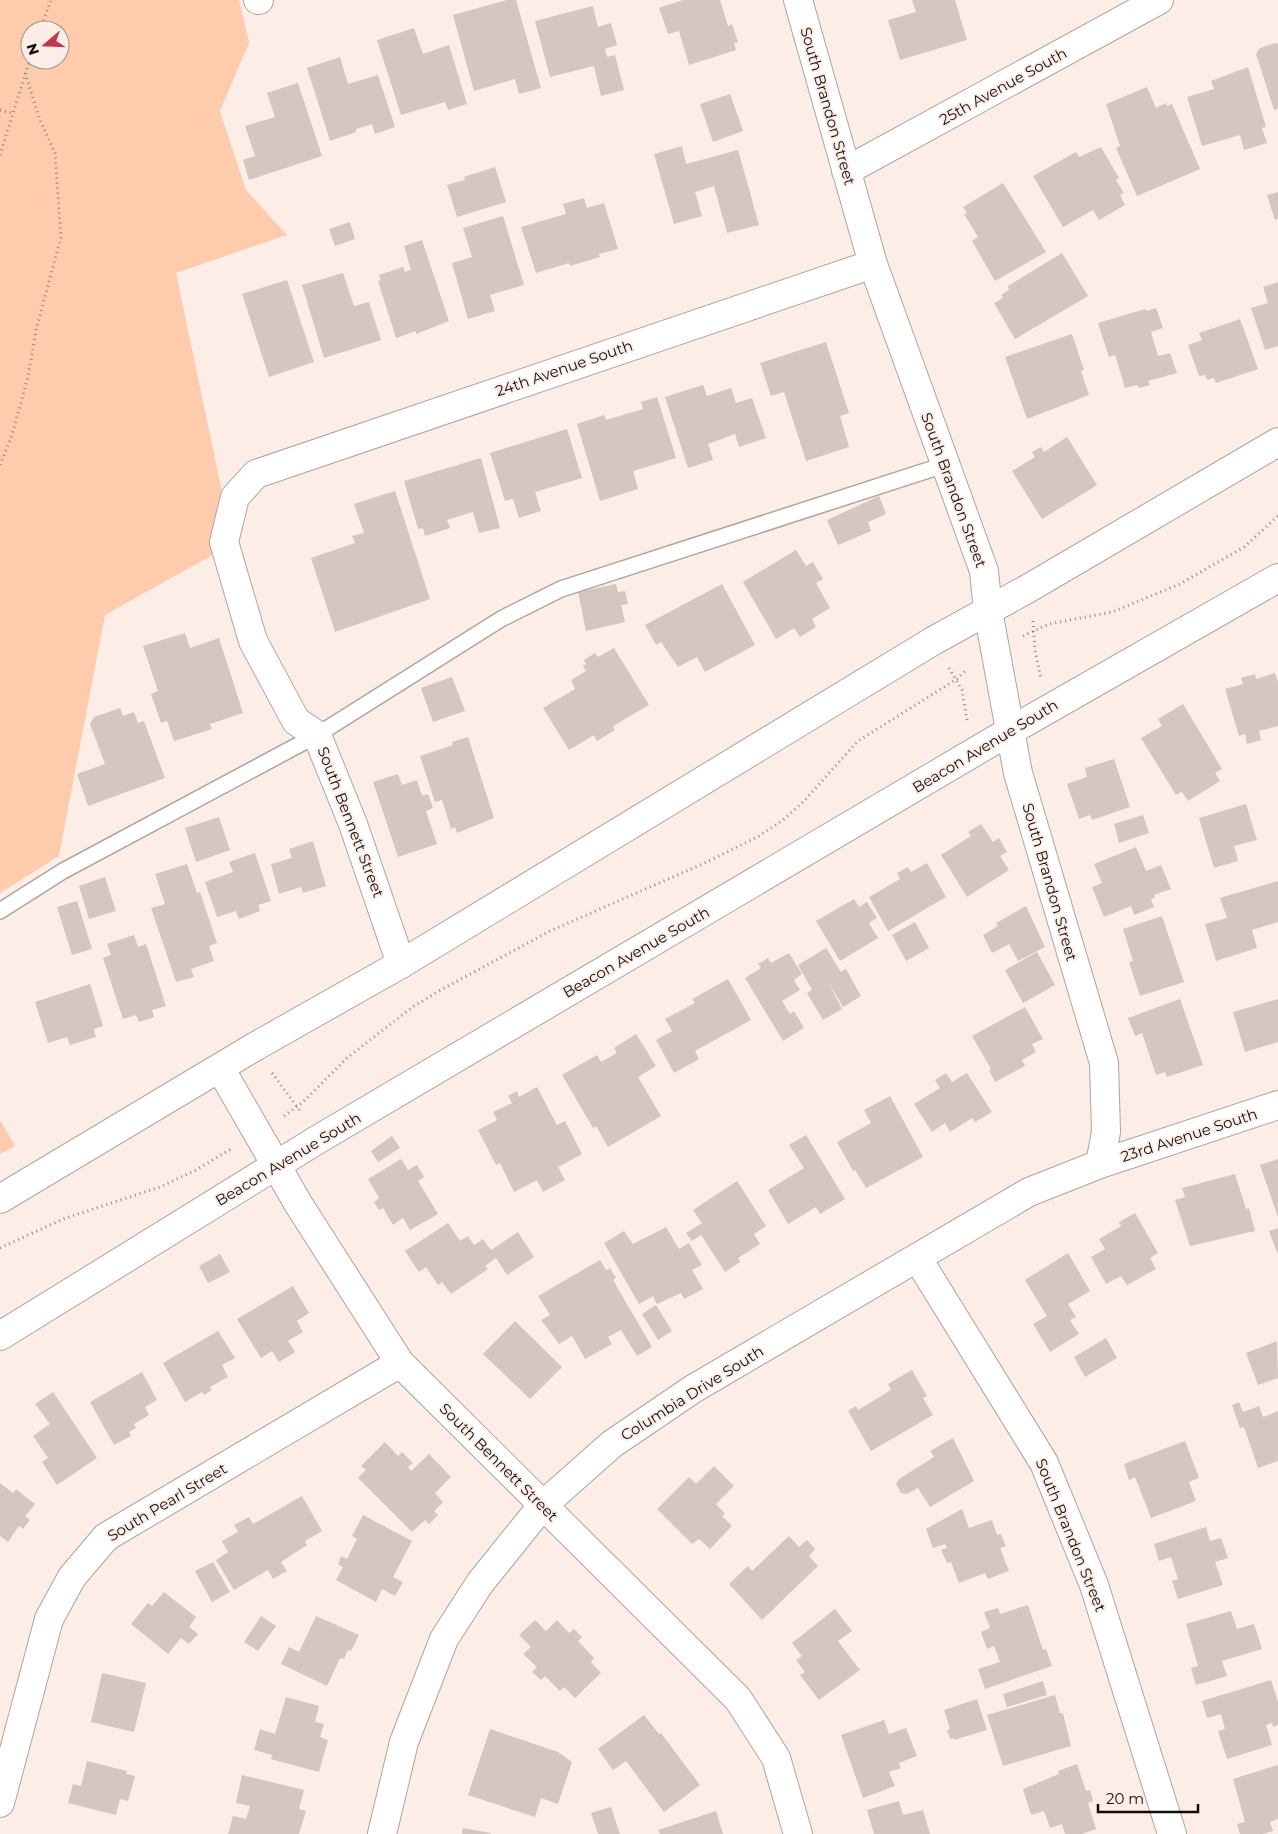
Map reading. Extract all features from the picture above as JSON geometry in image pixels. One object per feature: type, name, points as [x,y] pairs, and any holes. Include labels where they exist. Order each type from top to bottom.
[{"type":"street","name":"South Brandon Street","points":[[798,0],[873,264],[944,465],[984,571],[988,611],[1018,773],[1104,1063],[1106,1132],[1100,1164]]},
{"type":"street","name":"25th Avenue South","points":[[846,171],[1160,0]]},
{"type":"street","name":"24th Avenue South","points":[[256,474],[873,264]]},
{"type":"street","points":[[0,1199],[220,1068],[402,964],[933,641],[1278,442]]},
{"type":"street","name":"South Bennett Street","points":[[256,474],[235,497],[224,542],[253,641],[296,721],[317,735],[353,824],[402,964]]},
{"type":"street","name":"Beacon Avenue South","points":[[0,1336],[276,1166],[1010,731],[1278,578]]},
{"type":"street","name":"South Bennett Street","points":[[220,1068],[276,1166],[400,1363],[542,1506],[738,1698],[776,1758],[798,1834]]},
{"type":"street","name":"23rd Avenue South","points":[[1100,1164],[1278,1105]]},
{"type":"street","name":"Columbia Drive South","points":[[382,1834],[404,1742],[444,1639],[480,1583],[542,1506],[612,1444],[693,1389],[918,1259],[1029,1192],[1100,1164]]},
{"type":"street","name":"South Brandon Street","points":[[918,1259],[1044,1463],[1094,1585],[1172,1834]]},
{"type":"street","name":"South Pearl Street","points":[[0,1803],[48,1619],[72,1577],[106,1537],[400,1363]]},
{"type":"lane","points":[[0,911],[64,871],[317,735],[501,619],[562,589],[944,465]]},
{"type":"path","points":[[44,20],[51,0]]},
{"type":"path","points":[[0,155],[26,70]]},
{"type":"path","points":[[0,465],[12,435],[36,330],[61,237],[55,153],[40,120],[25,73]]},
{"type":"path","points":[[0,110],[12,112]]},
{"type":"path","points":[[1021,638],[1049,624],[1112,612],[1180,584],[1244,547],[1278,516]]},
{"type":"path","points":[[1032,616],[1034,650],[1042,684]]},
{"type":"path","points":[[948,666],[962,690],[968,724]]},
{"type":"path","points":[[279,1119],[298,1106],[348,1057],[414,1006],[439,991],[550,931],[707,862],[760,836],[783,820],[804,801],[858,741],[957,679],[971,668]]},
{"type":"path","points":[[270,1070],[298,1106],[305,1119]]},
{"type":"path","points":[[0,1248],[63,1219],[160,1187],[196,1170],[234,1147]]},
{"type":"shaded area","points":[[0,0],[239,0],[249,43],[220,111],[246,190],[287,235],[176,273],[223,497],[213,524],[216,553],[105,615],[59,856],[0,893]]},
{"type":"shaded area","points":[[0,1120],[15,1146],[0,1154]]},
{"type":"building","points":[[507,0],[516,0],[541,88],[519,94],[515,79],[474,91],[453,15]]},
{"type":"building","points":[[683,0],[720,0],[728,26],[732,24],[738,42],[734,43],[736,50],[689,65],[679,31],[668,34],[659,8]]},
{"type":"building","points":[[912,0],[955,0],[967,40],[900,60],[888,20],[916,12]]},
{"type":"building","points":[[593,6],[598,27],[611,23],[617,45],[605,49],[607,57],[615,55],[624,90],[601,96],[594,66],[550,77],[535,21]]},
{"type":"building","points":[[414,28],[423,54],[449,45],[467,104],[448,110],[445,102],[401,115],[377,40]]},
{"type":"building","points":[[1275,43],[1278,44],[1278,109],[1274,110],[1256,54],[1260,48]]},
{"type":"building","points":[[340,57],[348,84],[378,75],[395,127],[375,134],[372,124],[330,141],[307,68]]},
{"type":"building","points":[[1248,67],[1266,127],[1262,128],[1267,143],[1244,150],[1240,135],[1202,146],[1187,97],[1214,89],[1211,81]]},
{"type":"building","points":[[298,83],[322,156],[249,180],[243,160],[255,156],[245,126],[275,117],[267,93]]},
{"type":"building","points":[[1147,87],[1156,108],[1166,103],[1167,106],[1172,104],[1200,169],[1137,196],[1116,148],[1120,146],[1106,104]]},
{"type":"building","points":[[730,94],[743,131],[713,142],[700,104]]},
{"type":"building","points":[[682,146],[686,164],[738,150],[759,225],[727,233],[714,186],[695,192],[702,216],[674,224],[654,154]]},
{"type":"building","points":[[1101,147],[1119,178],[1116,180],[1124,193],[1120,195],[1125,205],[1099,220],[1093,210],[1063,227],[1033,176],[1076,152],[1079,157]]},
{"type":"building","points":[[495,167],[506,202],[457,217],[447,185],[465,180],[464,177]]},
{"type":"building","points":[[1003,183],[1046,252],[995,281],[972,241],[978,237],[964,214],[967,213],[963,207]]},
{"type":"building","points":[[1278,192],[1278,219],[1275,220],[1267,195]]},
{"type":"building","points":[[584,198],[587,208],[604,203],[618,249],[599,254],[600,257],[570,266],[569,263],[536,273],[521,227],[566,214],[563,204]]},
{"type":"building","points":[[503,216],[524,285],[490,295],[495,311],[468,319],[452,263],[472,257],[463,228]]},
{"type":"building","points":[[350,222],[355,239],[335,246],[329,229]]},
{"type":"building","points":[[422,240],[449,321],[416,334],[416,331],[396,338],[378,281],[381,280],[379,275],[403,267],[405,272],[411,270],[404,246]]},
{"type":"building","points":[[1062,253],[1088,296],[1015,339],[994,303],[1003,298],[1001,295],[1009,290],[1008,286]]},
{"type":"building","points":[[343,273],[354,306],[369,302],[381,340],[324,358],[302,285]]},
{"type":"building","points":[[287,280],[314,362],[269,377],[242,294]]},
{"type":"building","points":[[1278,282],[1278,346],[1265,350],[1251,308],[1268,303],[1263,287]]},
{"type":"building","points":[[1156,308],[1163,328],[1151,332],[1158,356],[1170,353],[1177,373],[1148,381],[1150,385],[1139,388],[1137,385],[1125,388],[1115,355],[1109,357],[1098,323],[1145,309],[1146,311]]},
{"type":"building","points":[[1240,319],[1258,369],[1216,383],[1214,378],[1207,380],[1205,375],[1199,376],[1188,345],[1202,340],[1199,333]]},
{"type":"building","points":[[1072,334],[1084,370],[1081,371],[1089,395],[1027,419],[1005,357]]},
{"type":"building","points":[[826,342],[849,413],[840,416],[849,447],[806,461],[784,392],[771,396],[760,363]]},
{"type":"building","points":[[703,385],[707,396],[731,388],[736,403],[752,398],[766,438],[739,447],[735,434],[708,444],[713,460],[688,468],[665,397]]},
{"type":"building","points":[[657,397],[676,458],[633,471],[638,489],[600,501],[577,424],[604,415],[606,420],[643,409],[641,402]]},
{"type":"building","points":[[567,429],[582,478],[535,492],[541,511],[519,518],[513,499],[505,501],[490,453]]},
{"type":"building","points":[[1067,437],[1097,485],[1042,519],[1012,471],[1035,457],[1032,452],[1041,447],[1044,452]]},
{"type":"building","points":[[481,458],[500,528],[479,533],[473,512],[447,520],[450,528],[425,536],[423,528],[418,529],[404,481]]},
{"type":"building","points":[[395,491],[430,599],[335,632],[311,558],[355,543],[352,536],[364,533],[354,504]]},
{"type":"building","points":[[879,496],[886,514],[868,522],[871,531],[838,545],[827,520]]},
{"type":"building","points":[[796,550],[806,566],[813,562],[823,579],[816,583],[830,608],[812,619],[816,627],[800,637],[794,628],[776,639],[743,582]]},
{"type":"building","points":[[616,584],[618,592],[625,591],[628,604],[621,605],[625,622],[586,631],[578,592]]},
{"type":"building","points":[[722,584],[755,645],[705,672],[697,657],[678,667],[661,642],[656,645],[645,625]]},
{"type":"building","points":[[185,633],[190,648],[219,638],[243,713],[210,724],[212,729],[174,741],[167,721],[161,723],[151,694],[158,691],[143,646]]},
{"type":"building","points":[[614,648],[649,705],[613,726],[615,730],[597,741],[594,735],[569,750],[543,708],[575,689],[571,680],[586,671],[583,666],[586,664],[584,660],[595,653],[598,657]]},
{"type":"building","points":[[1275,673],[1278,682],[1278,726],[1259,731],[1261,740],[1247,744],[1245,734],[1239,736],[1225,689],[1243,684],[1241,678],[1255,674],[1256,679]]},
{"type":"building","points":[[452,677],[465,711],[433,722],[421,688]]},
{"type":"building","points":[[1183,704],[1222,769],[1215,773],[1220,781],[1188,801],[1182,792],[1176,795],[1141,738],[1162,726],[1158,719]]},
{"type":"building","points":[[120,708],[123,716],[134,712],[138,723],[144,721],[165,778],[88,806],[77,774],[105,764],[90,724],[94,717]]},
{"type":"building","points":[[468,737],[494,818],[457,833],[455,827],[451,829],[442,800],[435,802],[420,756],[453,745],[452,742]]},
{"type":"building","points":[[1114,759],[1130,807],[1092,820],[1090,815],[1079,819],[1067,784],[1087,777],[1085,768]]},
{"type":"building","points":[[398,774],[402,785],[417,780],[422,796],[428,794],[433,808],[426,811],[437,844],[398,857],[373,782]]},
{"type":"building","points":[[1246,804],[1257,840],[1234,846],[1238,861],[1214,868],[1199,818]]},
{"type":"building","points":[[1143,815],[1149,833],[1119,843],[1114,824]]},
{"type":"building","points":[[219,817],[230,850],[196,862],[185,828]]},
{"type":"building","points":[[981,824],[993,842],[999,838],[1007,852],[1000,856],[1009,870],[967,897],[941,855],[971,836],[968,832]]},
{"type":"building","points":[[313,841],[326,886],[303,893],[301,887],[279,894],[271,864],[292,858],[289,849]]},
{"type":"building","points":[[1136,847],[1146,871],[1161,865],[1171,889],[1154,895],[1155,898],[1151,899],[1154,907],[1134,915],[1131,906],[1104,917],[1092,887],[1102,883],[1094,864]]},
{"type":"building","points":[[255,853],[271,901],[258,905],[260,911],[239,919],[236,911],[217,917],[205,882],[233,872],[229,862]]},
{"type":"building","points":[[927,863],[946,897],[888,931],[869,897],[900,879],[897,873],[908,867],[911,872]]},
{"type":"building","points":[[187,864],[197,893],[200,892],[217,943],[209,946],[214,961],[191,969],[194,977],[176,982],[151,908],[165,904],[155,874]]},
{"type":"building","points":[[105,877],[116,911],[89,919],[79,886]]},
{"type":"building","points":[[1278,881],[1278,922],[1252,930],[1257,948],[1216,961],[1205,924],[1227,918],[1220,898]]},
{"type":"building","points":[[854,899],[859,907],[867,902],[877,918],[869,923],[878,938],[840,961],[816,921]]},
{"type":"building","points":[[77,901],[92,949],[72,955],[57,907]]},
{"type":"building","points":[[1026,906],[1045,947],[1018,961],[1009,944],[992,953],[983,935],[998,926],[996,923]]},
{"type":"building","points":[[1162,916],[1184,982],[1140,996],[1129,962],[1133,961],[1123,929]]},
{"type":"building","points":[[915,922],[929,948],[906,961],[892,935]]},
{"type":"building","points":[[134,935],[138,947],[146,944],[166,1006],[152,1010],[154,1017],[139,1022],[136,1015],[123,1019],[103,958],[111,955],[107,944]]},
{"type":"building","points":[[826,948],[841,972],[846,969],[861,996],[843,1007],[828,981],[842,1009],[823,1020],[807,993],[812,990],[798,965]]},
{"type":"building","points":[[1037,952],[1055,985],[1023,1003],[1005,970]]},
{"type":"building","points":[[789,953],[802,974],[794,980],[800,990],[782,1001],[790,1014],[794,1011],[804,1028],[783,1041],[745,978],[761,968],[758,964],[768,958],[771,963]]},
{"type":"building","points":[[728,979],[751,1020],[695,1051],[699,1059],[674,1073],[656,1040],[672,1031],[665,1019],[695,1003],[692,999]]},
{"type":"building","points":[[90,984],[103,1026],[94,1029],[96,1037],[70,1045],[67,1037],[48,1043],[35,1002]]},
{"type":"building","points":[[1180,999],[1203,1065],[1167,1077],[1165,1072],[1156,1075],[1142,1033],[1135,1036],[1128,1018]]},
{"type":"building","points":[[1278,999],[1278,1042],[1245,1052],[1233,1012]]},
{"type":"building","points":[[1025,1007],[1043,1039],[1032,1044],[1036,1052],[1022,1060],[1025,1066],[995,1082],[989,1070],[991,1069],[972,1036]]},
{"type":"building","points":[[636,1034],[656,1066],[638,1077],[661,1116],[608,1147],[596,1126],[593,1128],[562,1075],[597,1055],[601,1062],[617,1053],[614,1048]]},
{"type":"building","points":[[946,1073],[952,1082],[967,1073],[992,1112],[975,1122],[972,1118],[950,1132],[945,1123],[932,1132],[914,1104],[940,1088],[935,1080]]},
{"type":"building","points":[[537,1087],[557,1125],[565,1121],[582,1154],[558,1167],[565,1180],[543,1192],[537,1180],[514,1192],[500,1163],[496,1165],[478,1130],[497,1120],[493,1112],[512,1103],[508,1096],[517,1091],[519,1097]]},
{"type":"building","points":[[890,1096],[923,1157],[866,1188],[855,1170],[853,1171],[837,1142],[871,1123],[864,1110]]},
{"type":"building","points":[[806,1135],[845,1199],[820,1214],[816,1207],[788,1224],[768,1190],[804,1168],[789,1145]]},
{"type":"building","points":[[392,1136],[400,1148],[378,1162],[371,1151]]},
{"type":"building","points":[[401,1159],[408,1170],[417,1165],[424,1177],[418,1181],[438,1214],[410,1230],[403,1218],[393,1225],[383,1208],[379,1210],[374,1202],[379,1198],[368,1179]]},
{"type":"building","points":[[1278,1159],[1278,1217],[1260,1165]]},
{"type":"building","points":[[1235,1174],[1246,1209],[1249,1208],[1255,1231],[1190,1246],[1175,1200],[1185,1197],[1182,1188]]},
{"type":"building","points":[[737,1181],[766,1226],[754,1234],[760,1244],[738,1258],[740,1262],[725,1272],[701,1235],[692,1241],[686,1233],[702,1223],[693,1210]]},
{"type":"building","points":[[1135,1213],[1158,1253],[1150,1258],[1156,1269],[1127,1285],[1121,1276],[1106,1284],[1091,1257],[1105,1249],[1099,1239],[1121,1226],[1119,1222]]},
{"type":"building","points":[[448,1223],[460,1241],[468,1236],[474,1245],[483,1239],[491,1250],[518,1232],[534,1257],[507,1275],[496,1258],[485,1266],[488,1269],[451,1294],[442,1282],[438,1285],[426,1267],[419,1272],[405,1251]]},
{"type":"building","points":[[666,1227],[679,1249],[689,1243],[702,1265],[692,1270],[703,1289],[684,1299],[681,1293],[657,1304],[653,1296],[639,1304],[604,1243],[624,1231],[633,1244]]},
{"type":"building","points":[[1278,1228],[1278,1255],[1269,1231]]},
{"type":"building","points":[[1068,1253],[1090,1291],[1068,1304],[1076,1317],[1070,1320],[1079,1334],[1050,1352],[1033,1324],[1047,1316],[1025,1280]]},
{"type":"building","points":[[220,1254],[230,1272],[208,1283],[199,1266]]},
{"type":"building","points":[[600,1260],[606,1270],[610,1268],[616,1278],[613,1280],[652,1347],[637,1356],[621,1330],[608,1337],[612,1344],[585,1359],[572,1336],[559,1344],[541,1320],[550,1315],[538,1296]]},
{"type":"building","points":[[293,1286],[309,1313],[297,1321],[303,1332],[288,1341],[295,1352],[279,1362],[272,1351],[261,1358],[237,1319]]},
{"type":"building","points":[[656,1305],[672,1331],[658,1340],[642,1314]]},
{"type":"building","points":[[515,1321],[562,1367],[530,1399],[483,1354]]},
{"type":"building","points":[[218,1331],[235,1358],[222,1365],[228,1377],[210,1387],[212,1390],[204,1395],[202,1392],[185,1402],[163,1363]]},
{"type":"building","points":[[1106,1338],[1117,1358],[1085,1377],[1074,1357]]},
{"type":"building","points":[[1277,1341],[1278,1378],[1258,1385],[1246,1353]]},
{"type":"building","points":[[912,1370],[927,1396],[923,1398],[933,1415],[871,1451],[848,1411],[856,1406],[858,1410],[891,1390],[888,1384]]},
{"type":"building","points":[[142,1372],[157,1400],[145,1407],[149,1415],[134,1424],[136,1428],[129,1432],[131,1436],[114,1445],[90,1402]]},
{"type":"building","points":[[53,1392],[97,1458],[57,1485],[42,1462],[48,1458],[33,1436],[50,1424],[35,1404]]},
{"type":"building","points":[[1239,1402],[1243,1412],[1259,1406],[1263,1417],[1278,1411],[1278,1461],[1258,1468],[1244,1427],[1240,1428],[1232,1405]]},
{"type":"building","points":[[953,1438],[974,1481],[930,1507],[918,1488],[907,1494],[901,1493],[896,1484],[899,1479],[934,1457],[930,1451]]},
{"type":"building","points":[[1185,1441],[1199,1478],[1189,1482],[1196,1501],[1151,1518],[1135,1477],[1129,1480],[1124,1464]]},
{"type":"building","points":[[385,1442],[398,1456],[402,1452],[413,1463],[408,1467],[411,1471],[429,1454],[451,1477],[435,1493],[443,1502],[434,1511],[438,1515],[429,1524],[425,1520],[412,1532],[358,1478],[366,1470],[361,1466]]},
{"type":"building","points":[[714,1466],[734,1486],[716,1504],[725,1514],[722,1516],[732,1526],[710,1549],[699,1539],[692,1544],[657,1509],[689,1477],[696,1484]]},
{"type":"building","points":[[0,1483],[13,1493],[16,1489],[35,1504],[25,1516],[30,1520],[23,1529],[19,1526],[8,1542],[0,1536]]},
{"type":"building","points":[[302,1496],[322,1531],[305,1541],[307,1545],[281,1562],[287,1571],[273,1579],[268,1570],[234,1590],[216,1560],[228,1552],[222,1541],[238,1532],[234,1525],[249,1517],[253,1524]]},
{"type":"building","points":[[962,1509],[969,1528],[992,1520],[997,1535],[1001,1534],[1006,1546],[1000,1548],[1009,1571],[988,1579],[985,1573],[959,1583],[951,1562],[947,1563],[941,1550],[947,1548],[945,1544],[933,1548],[926,1529]]},
{"type":"building","points":[[363,1515],[412,1541],[393,1577],[403,1582],[395,1596],[382,1589],[376,1602],[336,1580],[343,1567],[338,1564],[341,1556],[347,1559],[357,1539],[352,1536]]},
{"type":"building","points":[[1206,1527],[1210,1541],[1221,1538],[1228,1558],[1215,1562],[1223,1585],[1178,1599],[1172,1581],[1178,1579],[1171,1557],[1159,1561],[1154,1544]]},
{"type":"building","points":[[789,1536],[799,1547],[807,1540],[815,1549],[809,1556],[818,1566],[762,1620],[729,1584],[748,1566],[752,1571]]},
{"type":"building","points":[[213,1562],[230,1592],[212,1602],[195,1571]]},
{"type":"building","points":[[164,1592],[196,1617],[189,1627],[198,1634],[189,1644],[181,1638],[168,1654],[131,1624],[148,1603],[152,1606]]},
{"type":"building","points":[[1028,1605],[1043,1650],[1046,1649],[1052,1666],[985,1689],[978,1669],[1000,1662],[994,1646],[987,1649],[981,1632],[990,1628],[984,1612],[998,1608],[1000,1614]]},
{"type":"building","points":[[835,1609],[852,1631],[838,1641],[860,1670],[819,1700],[800,1675],[805,1672],[796,1660],[802,1656],[792,1643]]},
{"type":"building","points":[[1231,1611],[1237,1629],[1254,1624],[1262,1649],[1222,1661],[1227,1676],[1196,1685],[1191,1668],[1198,1666],[1186,1624]]},
{"type":"building","points":[[261,1616],[276,1626],[258,1651],[244,1642]]},
{"type":"building","points":[[316,1616],[359,1635],[351,1651],[348,1650],[344,1659],[340,1658],[327,1686],[281,1664],[289,1647],[299,1652]]},
{"type":"building","points":[[535,1620],[546,1631],[557,1620],[569,1633],[574,1629],[582,1637],[578,1641],[594,1658],[591,1662],[601,1673],[575,1698],[564,1687],[560,1691],[545,1676],[541,1680],[532,1672],[537,1667],[523,1654],[531,1647],[519,1635]]},
{"type":"building","points":[[102,1673],[146,1683],[134,1732],[91,1722]]},
{"type":"building","points":[[1271,1680],[1278,1702],[1278,1725],[1273,1727],[1272,1723],[1266,1725],[1272,1745],[1227,1759],[1218,1731],[1225,1729],[1221,1714],[1207,1718],[1202,1701]]},
{"type":"building","points":[[1043,1681],[1047,1695],[1007,1707],[1003,1694]]},
{"type":"building","points":[[1055,1695],[1060,1713],[1063,1713],[1071,1746],[1003,1766],[987,1715]]},
{"type":"building","points":[[286,1697],[319,1706],[315,1722],[324,1724],[320,1737],[328,1740],[319,1772],[271,1759],[272,1755],[254,1750],[260,1729],[275,1734]]},
{"type":"building","points":[[977,1699],[987,1730],[954,1740],[953,1738],[950,1739],[947,1730],[950,1729],[944,1710]]},
{"type":"building","points":[[644,1715],[659,1734],[661,1733],[700,1785],[664,1812],[626,1761],[613,1770],[598,1749]]},
{"type":"building","points":[[884,1720],[889,1734],[906,1728],[917,1756],[899,1763],[901,1768],[889,1772],[895,1786],[863,1798],[841,1735]]},
{"type":"building","points":[[490,1729],[558,1752],[572,1762],[558,1804],[541,1798],[535,1817],[468,1795]]},
{"type":"building","points":[[87,1761],[127,1771],[126,1774],[135,1776],[128,1801],[120,1799],[116,1815],[68,1803],[73,1784],[81,1786]]},
{"type":"building","points":[[1077,1764],[1086,1791],[1090,1790],[1093,1801],[1088,1803],[1096,1829],[1082,1834],[1065,1834],[1062,1824],[1050,1828],[1044,1811],[1031,1815],[1023,1789],[1059,1774],[1058,1771]]},
{"type":"building","points":[[1278,1765],[1278,1819],[1270,1822],[1273,1831],[1263,1834],[1240,1834],[1237,1824],[1245,1822],[1233,1779]]},
{"type":"building","points":[[242,1775],[304,1790],[299,1809],[306,1811],[299,1834],[228,1834],[233,1816],[246,1819],[250,1806],[236,1803]]},
{"type":"building","points":[[899,1801],[903,1815],[923,1810],[930,1834],[874,1834],[867,1810]]},
{"type":"building","points":[[611,1807],[620,1834],[598,1834],[591,1813]]},
{"type":"building","points":[[716,1811],[723,1834],[660,1834],[658,1830]]},
{"type":"building","points":[[463,1828],[491,1833],[491,1834],[462,1834]]}]
